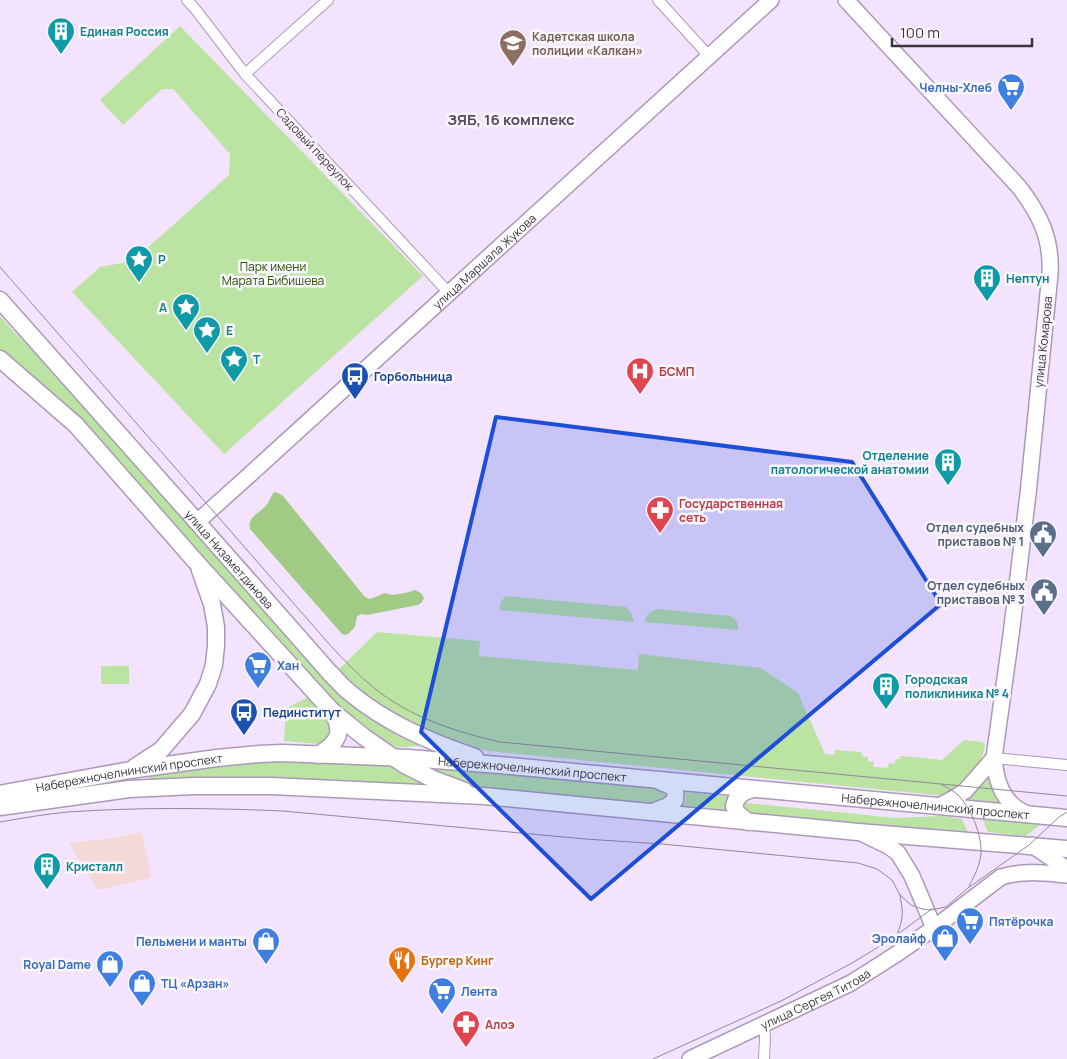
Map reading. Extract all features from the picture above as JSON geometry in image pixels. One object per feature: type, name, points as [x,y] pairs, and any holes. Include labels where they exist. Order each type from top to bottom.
[{"type":"main road","name":"улица Низаметдинова","points":[[0,300],[330,673],[349,692],[370,708],[401,727],[440,745],[499,765]]},
{"type":"main road","name":"улица Низаметдинова","points":[[0,359],[76,425],[197,563],[332,711],[364,738],[403,764],[433,779],[484,796]]},
{"type":"main road","points":[[130,770],[161,750],[192,714],[208,684],[214,665],[216,627],[212,604],[197,563]]},
{"type":"main road","points":[[318,754],[329,748],[335,742],[338,735],[338,721],[332,711]]},
{"type":"main road","name":"Набережночелнинский проспект","points":[[0,794],[130,770],[217,758],[259,754],[318,754],[499,765],[1067,818]]},
{"type":"main road","points":[[651,813],[668,806],[675,800],[676,793],[673,786],[656,780]]},
{"type":"main road","name":"Набережночелнинский проспект","points":[[0,807],[129,789],[194,786],[271,786],[484,796],[858,832],[1067,848]]},
{"type":"main road","points":[[748,822],[737,813],[734,806],[742,793],[752,789]]},
{"type":"street","name":"Садовый переулок","points":[[187,0],[245,74],[449,293]]},
{"type":"street","points":[[245,74],[328,0]]},
{"type":"street","points":[[658,0],[709,56]]},
{"type":"street","name":"улица Маршала Жукова","points":[[197,522],[771,0]]},
{"type":"street","name":"улица Комарова","points":[[846,0],[1019,187],[1038,214],[1048,242],[1050,274],[1031,466],[994,758]]},
{"type":"street","points":[[994,758],[1067,765]]},
{"type":"street","points":[[939,806],[965,791],[994,758]]},
{"type":"street","points":[[994,758],[996,775],[1001,789],[1020,812],[1028,814]]},
{"type":"street","points":[[858,832],[888,846],[898,853],[912,876],[934,928]]},
{"type":"street","points":[[1032,845],[1067,869]]},
{"type":"street","name":"улица Сергея Титова","points":[[690,1059],[851,983],[934,928],[1002,877],[1024,872],[1067,875]]},
{"type":"street","points":[[764,1024],[764,1059]]},
{"type":"highlighted area","points":[[496,417],[852,462],[941,604],[591,899],[421,732]]},
{"type":"shaded area","points":[[142,832],[151,878],[98,890],[69,843],[114,838]]},
{"type":"green space","name":"Парк имени Марата Бибишева","points":[[180,26],[423,276],[224,454],[72,292],[100,267],[133,261],[229,175],[230,154],[173,89],[162,89],[123,125],[100,100]]},
{"type":"green space","points":[[0,316],[50,366],[328,683],[365,716],[420,746],[386,748],[334,705],[0,352]]},
{"type":"green space","points":[[274,492],[283,496],[365,597],[370,599],[385,593],[392,595],[415,590],[421,593],[424,598],[422,602],[418,605],[357,616],[355,627],[348,634],[342,634],[250,529],[251,520],[268,503]]},
{"type":"green space","points":[[505,596],[626,607],[631,613],[634,622],[499,610]]},
{"type":"green space","points":[[657,609],[730,616],[737,621],[738,630],[645,622],[646,617]]},
{"type":"green space","points":[[377,632],[480,641],[479,656],[638,670],[639,654],[761,668],[798,693],[825,754],[834,755],[835,750],[861,752],[862,756],[868,757],[868,761],[874,762],[873,767],[888,768],[889,763],[895,764],[895,759],[900,759],[901,756],[942,760],[964,740],[985,744],[980,761],[972,774],[946,796],[488,751],[424,729],[395,714],[367,695],[339,669]]},
{"type":"green space","points":[[101,666],[129,666],[129,684],[101,684]]},
{"type":"green space","points":[[309,697],[331,718],[334,729],[324,743],[284,741],[286,708]]},
{"type":"green space","points":[[276,760],[386,762],[443,789],[212,779],[149,780],[149,776]]},
{"type":"green space","points":[[417,766],[665,790],[668,797],[661,806],[490,788],[453,780]]},
{"type":"green space","points":[[988,774],[992,786],[1006,804],[968,801],[965,796]]},
{"type":"green space","points":[[684,792],[733,797],[732,813],[682,808],[686,800]]},
{"type":"green space","points":[[746,803],[896,818],[942,816],[962,819],[969,835],[744,814],[741,807]]},
{"type":"green space","points":[[981,816],[1043,822],[1026,836],[988,832]]},
{"type":"tram line","points":[[0,267],[330,645],[374,688],[418,715],[450,728],[500,742],[1067,796]]},
{"type":"tram line","points":[[942,785],[955,792],[963,800],[978,830],[981,853],[977,870],[969,886]]},
{"type":"tram line","points":[[0,822],[51,814],[95,810],[256,810],[662,844],[858,863],[877,869],[892,880],[900,895],[911,905],[931,910],[946,907],[968,888],[1029,845],[1067,812]]},
{"type":"tram line","points":[[897,935],[902,915],[900,895]]},
{"type":"tram line","points":[[653,1059],[781,1001],[852,963],[890,940],[933,908]]},
{"type":"place","name":"Единая Россия","points":[[61,55]]},
{"type":"place","name":"Кадетская школа полиции «Калкан»","points":[[513,67]]},
{"type":"place","name":"Челны-Хлеб","points":[[1011,111]]},
{"type":"place","name":"Р","points":[[139,283]]},
{"type":"place","name":"Нептун","points":[[987,302]]},
{"type":"place","name":"А","points":[[186,331]]},
{"type":"place","name":"Е","points":[[207,354]]},
{"type":"place","name":"Т","points":[[234,383]]},
{"type":"place","name":"БСМП","points":[[640,395]]},
{"type":"place","name":"Горбольница","points":[[355,400]]},
{"type":"place","name":"Отделение патологической анатомии","points":[[948,486]]},
{"type":"place","name":"Государственная сеть","points":[[660,534]]},
{"type":"place","name":"Отдел судебных приставов № 1","points":[[1043,558]]},
{"type":"place","name":"Отдел судебных приставов № 3","points":[[1044,616]]},
{"type":"place","name":"Хан","points":[[258,689]]},
{"type":"place","name":"Городская поликлиника № 4","points":[[886,710]]},
{"type":"place","name":"Пединститут","points":[[244,736]]},
{"type":"place","name":"Кристалл","points":[[47,890]]},
{"type":"place","name":"Пятёрочка","points":[[970,945]]},
{"type":"place","name":"Эролайф","points":[[945,962]]},
{"type":"place","name":"Пельмени и манты","points":[[266,965]]},
{"type":"place","name":"Бургер Кинг","points":[[402,984]]},
{"type":"place","name":"Royаl Dame","points":[[110,988]]},
{"type":"place","name":"ТЦ «Арзан»","points":[[142,1007]]},
{"type":"place","name":"Лента","points":[[442,1015]]},
{"type":"place","name":"Алоэ","points":[[466,1048]]},
{"type":"district","name":"ЗЯБ, 16 комплекс","points":[[511,119]]}]
